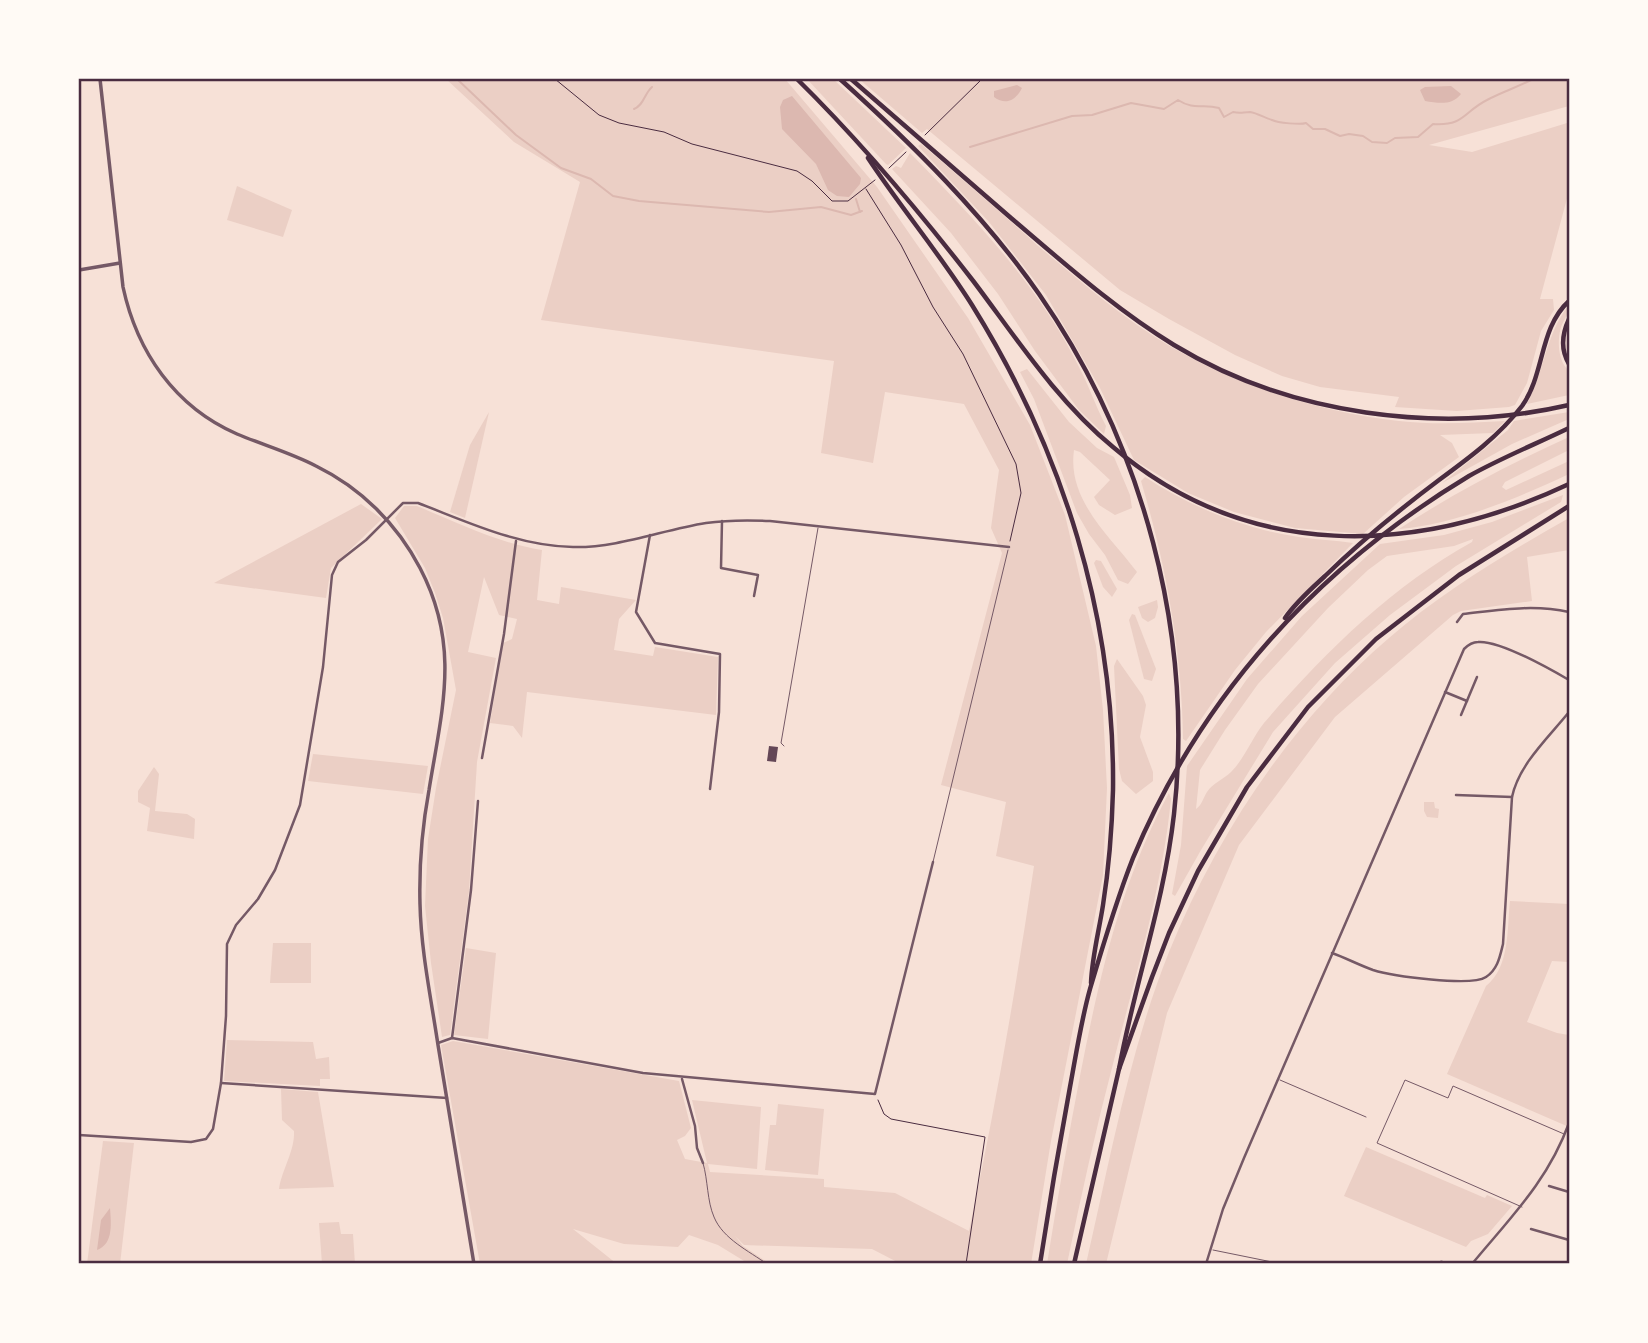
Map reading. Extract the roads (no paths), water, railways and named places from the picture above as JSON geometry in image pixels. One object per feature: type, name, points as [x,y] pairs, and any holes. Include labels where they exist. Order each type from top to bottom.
[{"type":"highway","points":[[797,79],[884,171],[922,216],[1083,420],[1141,469],[1187,496],[1241,519],[1273,527],[1332,536],[1364,537],[1392,536],[1450,527],[1505,511],[1569,484]]},
{"type":"highway","points":[[840,79],[925,160],[1007,251],[1039,295],[1091,380],[1114,428],[1137,488],[1157,558],[1168,616],[1177,698],[1174,814],[1162,892],[1074,1264]]},
{"type":"highway","points":[[851,79],[1078,276],[1124,312],[1176,346],[1220,369],[1257,384],[1318,402],[1400,416],[1457,419],[1494,417],[1569,405]]},
{"type":"highway","points":[[864,152],[955,279],[1009,370],[1048,451],[1068,503],[1086,564],[1101,631],[1113,773],[1108,865],[1090,988],[1040,1264]]},
{"type":"highway","points":[[1277,631],[1293,607],[1349,552],[1508,423],[1532,389],[1551,326],[1569,301]]},
{"type":"highway","points":[[1569,319],[1563,349],[1569,364]]},
{"type":"highway","points":[[1090,988],[1121,890],[1162,797],[1202,728],[1254,656],[1311,595],[1354,557],[1398,524],[1470,476],[1569,428]]},
{"type":"highway","points":[[1119,1069],[1160,954],[1198,871],[1239,799],[1286,734],[1345,668],[1409,611],[1469,569],[1569,507]]},
{"type":"street","points":[[100,79],[120,263],[128,310],[136,332],[159,372],[180,396],[211,420],[316,466],[337,477],[361,495],[387,519],[420,569],[432,595],[444,645],[446,676],[444,703],[428,792],[420,870],[422,936],[474,1264]]},
{"type":"street","points":[[79,270],[120,263]]},
{"type":"street","points":[[79,1135],[191,1142],[202,1141],[213,1129],[221,1083],[226,1016],[227,944],[236,925],[258,899],[275,870],[300,805],[323,667],[332,575],[338,562],[403,503],[409,502],[517,540],[545,545],[600,545],[722,522],[770,521],[1009,547]]},
{"type":"street","points":[[722,522],[721,568],[758,575],[754,596]]},
{"type":"street","points":[[650,535],[636,612],[656,643],[720,654],[719,712],[710,789]]},
{"type":"street","points":[[482,758],[517,540]]},
{"type":"street","points":[[1457,622],[1463,614],[1503,609],[1531,607],[1569,612]]},
{"type":"street","points":[[1206,1264],[1223,1209],[1464,649],[1479,642],[1502,648],[1569,680]]},
{"type":"street","points":[[1461,715],[1477,677]]},
{"type":"street","points":[[1445,692],[1467,701]]},
{"type":"street","points":[[1332,953],[1387,973],[1471,982],[1486,977],[1497,965],[1503,944],[1512,797],[1520,774],[1569,712]]},
{"type":"street","points":[[1456,795],[1512,797]]},
{"type":"street","points":[[452,1038],[471,890],[478,801]]},
{"type":"street","points":[[438,1043],[452,1038],[643,1073],[875,1094],[933,862]]},
{"type":"street","points":[[681,1077],[695,1126],[697,1148],[704,1163]]},
{"type":"street","points":[[221,1083],[447,1098]]},
{"type":"street","points":[[1472,1264],[1522,1207],[1553,1159],[1569,1123]]},
{"type":"street","points":[[1549,1186],[1569,1192]]},
{"type":"street","points":[[1531,1229],[1569,1240]]},
{"type":"lane","points":[[784,746],[781,743],[782,733],[818,526]]},
{"type":"lane","points":[[933,862],[1009,547]]},
{"type":"lane","points":[[1278,1080],[1366,1117]]},
{"type":"lane","points":[[1522,1207],[1377,1143],[1405,1080],[1448,1098],[1453,1086],[1565,1134]]},
{"type":"lane","points":[[704,1163],[710,1204],[720,1228],[767,1264]]},
{"type":"lane","points":[[1210,1249],[1282,1264]]},
{"type":"lane","points":[[1441,1261],[1455,1264]]},
{"type":"waterway","points":[[457,79],[516,135],[561,168],[591,179],[613,196],[639,201],[769,212],[821,207],[851,215],[862,211]]},
{"type":"waterway","points":[[1135,79],[1143,79]]},
{"type":"waterway","points":[[970,147],[1072,116],[1092,115],[1131,103],[1164,109],[1178,100],[1194,106],[1219,108],[1224,117],[1233,112],[1250,112],[1279,122],[1306,123],[1313,129],[1325,129],[1340,136],[1363,136],[1372,142],[1387,143],[1395,138],[1418,137],[1433,124],[1452,123],[1487,100],[1533,79]]},
{"type":"waterway","points":[[634,109],[640,105],[652,87]]},
{"type":"waterway","points":[[856,199],[860,212]]}]
